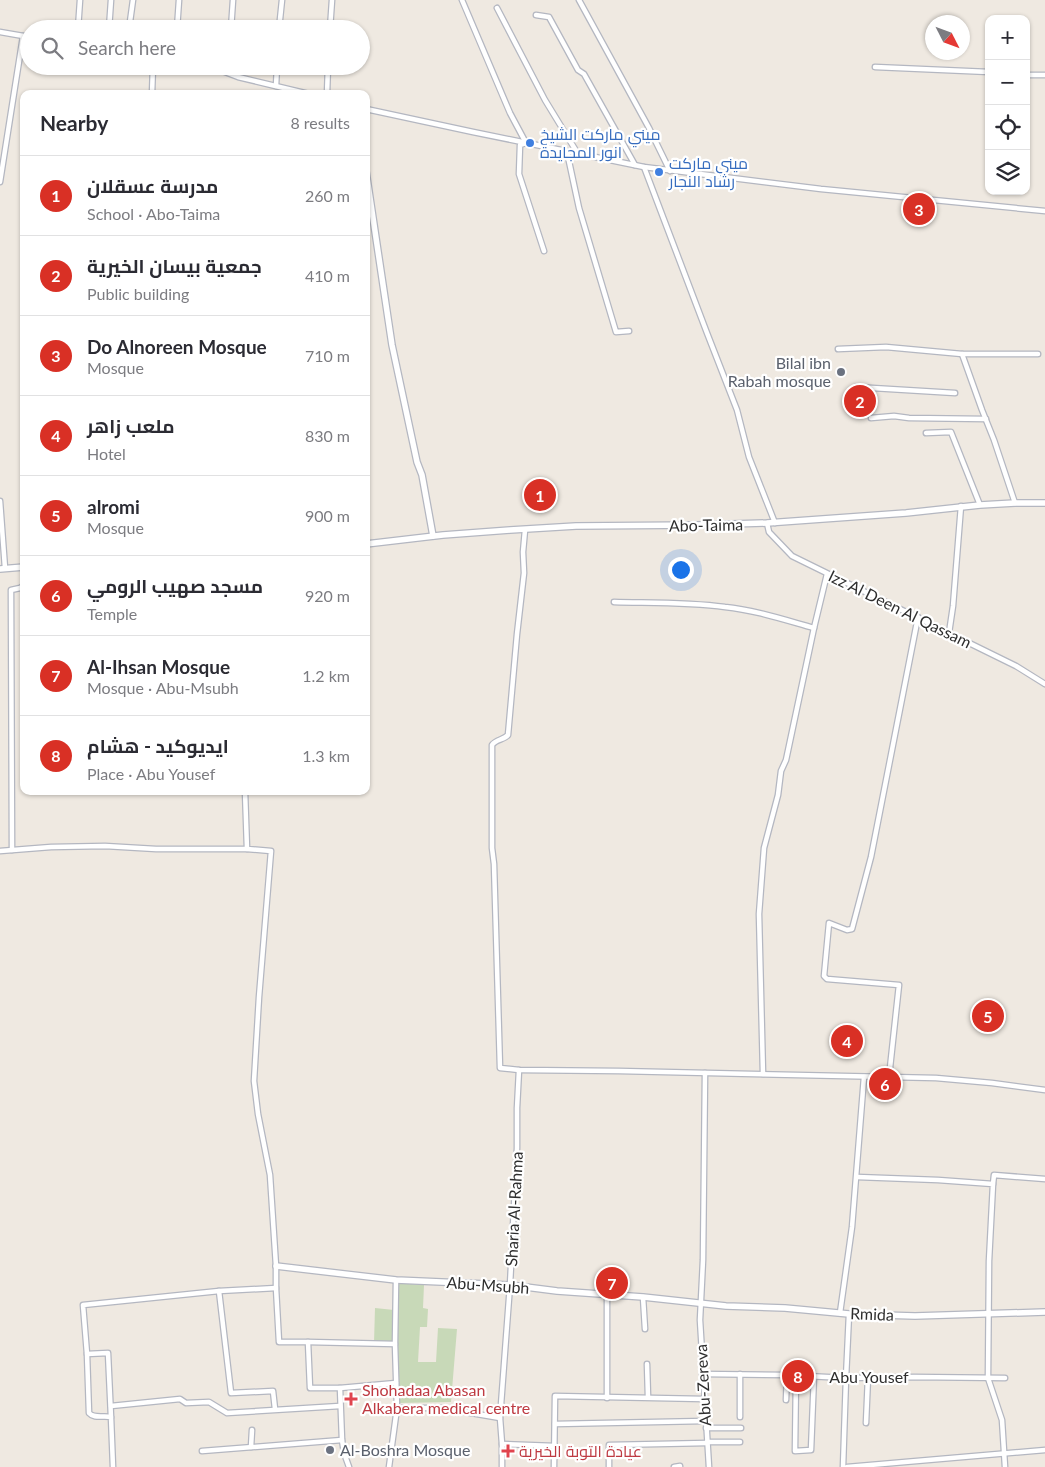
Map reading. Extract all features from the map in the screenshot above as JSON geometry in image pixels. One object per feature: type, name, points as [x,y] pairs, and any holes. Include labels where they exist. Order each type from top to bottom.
[{"type":"street","points":[[79,20],[80,0]]},
{"type":"street","points":[[110,20],[111,0]]},
{"type":"street","points":[[130,20],[133,0]]},
{"type":"street","points":[[178,20],[179,0]]},
{"type":"street","points":[[232,20],[233,0]]},
{"type":"street","points":[[280,20],[282,0]]},
{"type":"street","points":[[331,20],[332,0]]},
{"type":"street","points":[[462,0],[510,113],[526,143]]},
{"type":"street","points":[[579,0],[649,128],[670,171]]},
{"type":"street","points":[[497,8],[545,100],[578,154]]},
{"type":"street","points":[[536,15],[549,17],[578,70],[584,74],[635,165]]},
{"type":"street","points":[[0,32],[20,35]]},
{"type":"street","points":[[0,182],[20,55]]},
{"type":"street","points":[[875,67],[985,72]]},
{"type":"street","points":[[152,75],[152,90]]},
{"type":"street","points":[[235,75],[292,90]]},
{"type":"street","points":[[276,86],[277,75]]},
{"type":"street","points":[[327,90],[328,75]]},
{"type":"street","points":[[1030,75],[1045,75]]},
{"type":"street","points":[[370,109],[567,152],[670,171],[896,198],[1045,211]]},
{"type":"street","points":[[526,143],[520,145],[519,174],[544,251]]},
{"type":"street","points":[[567,152],[579,208],[616,332],[629,331]]},
{"type":"street","points":[[644,167],[737,410],[749,457],[775,522]]},
{"type":"street","points":[[370,198],[392,345],[417,462],[422,475],[433,536]]},
{"type":"street","points":[[838,349],[886,347],[962,354],[1038,354]]},
{"type":"street","points":[[962,354],[1015,503]]},
{"type":"street","points":[[856,387],[955,393]]},
{"type":"street","points":[[871,418],[894,416],[909,418],[986,419]]},
{"type":"street","points":[[926,432],[951,432],[980,505]]},
{"type":"street","points":[[0,501],[2,569],[20,568]]},
{"type":"street","name":"Abo-Taima","points":[[370,544],[433,536],[576,526],[697,526],[767,523],[906,513],[961,506],[1045,503]]},
{"type":"street","points":[[948,633],[953,606],[961,506]]},
{"type":"street","name":"Izz Al Deen Al Qassam","points":[[767,523],[769,532],[792,556],[1016,666],[1045,684]]},
{"type":"street","points":[[525,530],[524,573],[508,735],[492,745],[492,848],[500,1068],[519,1070],[705,1072],[936,1078],[1045,1090]]},
{"type":"street","points":[[763,1074],[759,914],[764,848],[778,795],[781,771],[786,760],[827,574]]},
{"type":"street","points":[[12,850],[11,590],[20,588]]},
{"type":"street","points":[[614,602],[675,603],[725,607],[814,628]]},
{"type":"street","points":[[889,1077],[899,985],[827,979],[824,976],[829,924],[848,930],[852,929],[871,857],[918,618]]},
{"type":"street","points":[[246,795],[247,849]]},
{"type":"street","points":[[0,851],[51,847],[105,846],[156,849],[247,849],[271,852],[254,1081],[258,1114],[270,1175],[279,1342],[395,1344]]},
{"type":"street","name":"Sharia Al-Rahma","points":[[502,1467],[500,1418],[510,1285],[519,1070]]},
{"type":"street","name":"Abu-Zereva","points":[[705,1072],[703,1260],[700,1304],[708,1467]]},
{"type":"street","points":[[840,1313],[852,1227],[864,1077]]},
{"type":"street","points":[[1004,1467],[1002,1420],[988,1378],[989,1261],[994,1175],[1045,1179]]},
{"type":"street","points":[[857,1177],[993,1184]]},
{"type":"street","name":"Abu-Msubh","points":[[276,1266],[396,1280],[510,1285],[700,1304]]},
{"type":"street","points":[[389,1467],[397,1408],[396,1280]]},
{"type":"street","points":[[111,1417],[91,1416],[89,1413],[83,1305],[219,1291],[276,1288]]},
{"type":"street","points":[[219,1291],[231,1393],[273,1391],[275,1410]]},
{"type":"street","points":[[607,1295],[608,1398]]},
{"type":"street","points":[[644,1297],[644,1329]]},
{"type":"street","name":"Rmida","points":[[700,1304],[785,1308],[849,1314],[915,1316],[1045,1312]]},
{"type":"street","points":[[843,1467],[849,1314]]},
{"type":"street","points":[[308,1342],[310,1388],[340,1388],[396,1383]]},
{"type":"street","points":[[87,1354],[108,1353],[113,1467]]},
{"type":"street","points":[[647,1364],[648,1398]]},
{"type":"street","name":"Abu Yousef","points":[[702,1374],[796,1375],[846,1378],[1005,1378]]},
{"type":"street","points":[[740,1374],[740,1417]]},
{"type":"street","points":[[786,1400],[787,1375]]},
{"type":"street","points":[[796,1375],[794,1451],[811,1450],[814,1376]]},
{"type":"street","points":[[866,1423],[868,1377]]},
{"type":"street","points":[[340,1388],[342,1440],[349,1467]]},
{"type":"street","points":[[554,1467],[555,1396],[704,1399]]},
{"type":"street","points":[[111,1406],[180,1399],[186,1403],[209,1402],[227,1413],[340,1406]]},
{"type":"street","points":[[397,1408],[442,1408],[500,1418]]},
{"type":"street","points":[[555,1424],[705,1421]]},
{"type":"street","points":[[706,1428],[740,1428]]},
{"type":"street","points":[[251,1447],[252,1430]]},
{"type":"street","points":[[202,1451],[342,1440]]},
{"type":"street","points":[[608,1467],[608,1446],[740,1442]]},
{"type":"street","points":[[502,1444],[555,1446]]},
{"type":"street","points":[[847,1467],[1004,1452],[1045,1450]]},
{"type":"street","points":[[674,1467],[680,1466]]},
{"type":"green space","points":[[399,1283],[424,1285],[423,1308],[428,1309],[427,1327],[420,1327],[418,1362],[436,1362],[438,1328],[457,1329],[451,1402],[398,1403],[395,1341]]},
{"type":"green space","points":[[375,1308],[394,1310],[393,1340],[390,1344],[374,1343]]},
{"type":"place","name":"ميني ماركت الشيخ انور المجايدة","points":[[530,143]]},
{"type":"place","name":"ميني ماركت رشاد النجار","points":[[659,172]]},
{"type":"place","name":"Do Alnoreen Mosque","points":[[919,209]]},
{"type":"place","name":"Bilal ibn Rabah mosque","points":[[841,372]]},
{"type":"place","name":"جمعية بيسان الخيرية","points":[[860,401]]},
{"type":"place","name":"مدرسة عسقلان","points":[[540,495]]},
{"type":"place","name":"alromi","points":[[988,1016]]},
{"type":"place","name":"ملعب زاهر","points":[[847,1041]]},
{"type":"place","name":"مسجد صهيب الرومي","points":[[885,1084]]},
{"type":"place","name":"Al-Ihsan Mosque","points":[[612,1283]]},
{"type":"place","name":"ايديوكيد - هشام","points":[[798,1376]]},
{"type":"place","name":"Shohadaa Abasan Alkabera medical centre","points":[[351,1399]]},
{"type":"place","name":"Al-Boshra Mosque","points":[[330,1450]]},
{"type":"place","name":"عيادة التوبة الخيرية","points":[[508,1451]]}]
